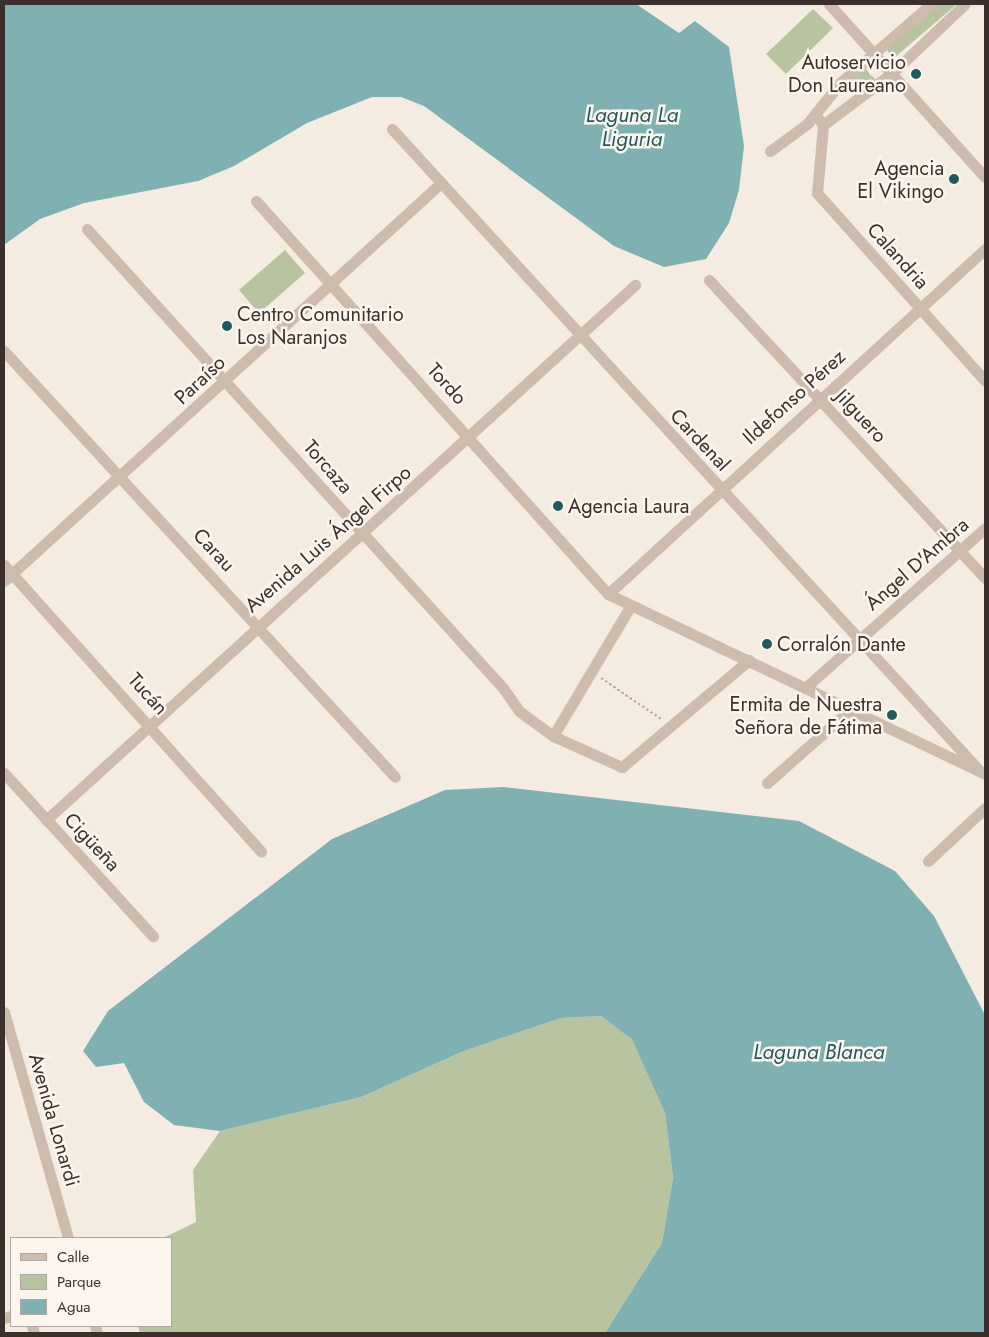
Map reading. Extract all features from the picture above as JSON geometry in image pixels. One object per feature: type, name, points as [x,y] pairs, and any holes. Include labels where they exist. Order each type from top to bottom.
[{"type":"street","points":[[829,4],[985,178]]},
{"type":"street","points":[[770,151],[816,115],[840,83],[931,4]]},
{"type":"street","points":[[816,115],[823,125],[892,73],[965,4]]},
{"type":"street","name":"Calandria","points":[[823,125],[817,193],[985,381]]},
{"type":"street","name":"Cardenal","points":[[392,129],[858,641],[984,774]]},
{"type":"street","name":"Paraíso","points":[[6,573],[121,477],[441,183]]},
{"type":"street","name":"Tordo","points":[[256,202],[470,438],[480,455],[608,594],[630,607],[749,660],[984,774]]},
{"type":"street","name":"Torcaza","points":[[87,229],[227,380],[519,711],[553,736],[622,767],[670,726]]},
{"type":"street","name":"Ildefonso Pérez","points":[[608,594],[720,489],[920,310],[985,249]]},
{"type":"street","name":"Jilguero","points":[[709,280],[985,578]]},
{"type":"street","name":"Avenida Luis Ángel Firpo","points":[[46,820],[258,625],[470,438],[635,285]]},
{"type":"street","name":"Carau","points":[[4,351],[258,625],[395,777]]},
{"type":"street","name":"Ángel D'Ambra","points":[[806,687],[985,528]]},
{"type":"street","name":"Tucán","points":[[6,573],[150,724],[261,851]]},
{"type":"street","points":[[553,736],[630,607]]},
{"type":"street","points":[[670,726],[749,660]]},
{"type":"street","points":[[767,783],[851,709]]},
{"type":"street","name":"Cigüeña","points":[[5,777],[153,936]]},
{"type":"street","points":[[928,862],[985,808]]},
{"type":"street","name":"Avenida Lonardi","points":[[4,1012],[68,1237]]},
{"type":"path","points":[[590,672],[642,702],[670,726]]},
{"type":"green space","points":[[939,4],[957,4],[894,58],[886,49]]},
{"type":"green space","points":[[813,9],[833,28],[786,74],[766,54]]},
{"type":"green space","points":[[864,67],[875,79],[856,96],[845,84]]},
{"type":"green space","points":[[285,250],[305,273],[259,313],[239,290]]},
{"type":"green space","points":[[601,1016],[632,1038],[665,1113],[673,1178],[662,1243],[605,1333],[140,1333],[138,1327],[172,1327],[172,1237],[165,1237],[196,1222],[193,1170],[220,1131],[361,1097],[464,1051],[561,1018]]},
{"type":"water","name":"Laguna La Liguria","points":[[4,4],[636,4],[679,33],[695,21],[729,47],[744,146],[739,190],[729,223],[706,259],[664,267],[614,246],[424,106],[401,97],[372,97],[307,123],[234,166],[198,181],[84,203],[40,219],[4,245]]},
{"type":"water","name":"Laguna Blanca","points":[[503,787],[799,821],[895,871],[934,916],[985,1015],[985,1333],[605,1333],[662,1243],[673,1178],[665,1113],[632,1039],[601,1016],[561,1018],[464,1051],[361,1097],[220,1131],[174,1125],[144,1102],[124,1063],[96,1067],[83,1051],[108,1011],[332,839],[445,790]]},
{"type":"place","name":"Autoservicio Don Laureano","points":[[916,74]]},
{"type":"place","name":"Agencia El Vikingo","points":[[954,179]]},
{"type":"place","name":"Centro Comunitario Los Naranjos","points":[[227,326]]},
{"type":"place","name":"Agencia Laura","points":[[558,506]]},
{"type":"place","name":"Corralón Dante","points":[[767,644]]},
{"type":"place","name":"Ermita de Nuestra Señora de Fátima","points":[[892,715]]}]
